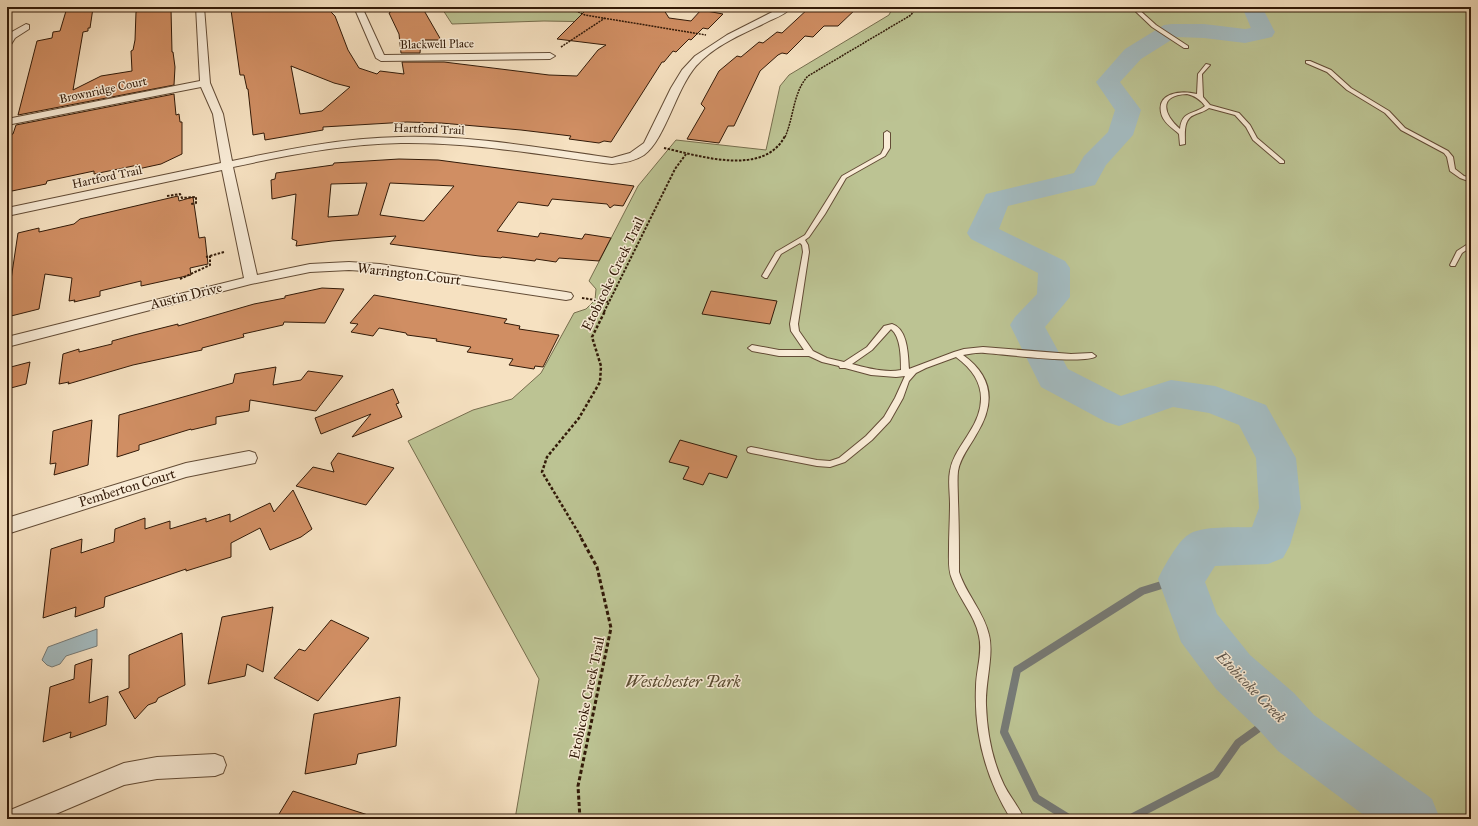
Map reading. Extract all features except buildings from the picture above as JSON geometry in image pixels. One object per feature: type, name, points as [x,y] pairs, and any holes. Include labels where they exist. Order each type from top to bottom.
[{"type":"street","points":[[200,7],[205,83],[218,114],[251,280]]},
{"type":"street","name":"Blackwell Place","points":[[358,7],[381,58],[550,56]]},
{"type":"street","name":"Hartford Trail","points":[[7,212],[227,165],[330,145],[417,140],[449,141],[612,161],[634,156],[641,152],[650,142],[672,96],[689,69],[710,49],[726,39],[788,7]]},
{"type":"street","points":[[7,44],[11,36],[26,27]]},
{"type":"street","name":"Brownridge Court","points":[[7,122],[205,83]]},
{"type":"street","name":"Warrington Court","points":[[251,280],[331,266],[364,267],[566,296]]},
{"type":"street","name":"Austin Drive","points":[[7,342],[251,280]]},
{"type":"street","name":"Pemberton Court","points":[[7,526],[186,470],[249,458]]},
{"type":"street","points":[[16,819],[124,774],[157,768],[215,765]]},
{"type":"lane","points":[[1133,7],[1154,26],[1183,46]]},
{"type":"lane","points":[[1308,62],[1328,71],[1350,89],[1387,112],[1398,125],[1446,152],[1450,157],[1452,170],[1462,177],[1471,180]]},
{"type":"lane","points":[[1200,97],[1200,74],[1208,65]]},
{"type":"lane","points":[[1182,134],[1166,117],[1164,110],[1166,102],[1177,92],[1200,97],[1208,106],[1237,114],[1248,126],[1255,139],[1282,162]]},
{"type":"lane","points":[[1182,144],[1183,124],[1188,116],[1208,106]]},
{"type":"lane","points":[[765,276],[771,262],[778,253],[785,247],[807,236],[818,221],[844,177],[884,153],[887,148],[887,133]]},
{"type":"lane","points":[[801,240],[805,245],[806,252],[794,324],[795,331],[810,353]]},
{"type":"lane","points":[[1453,265],[1459,252],[1471,244]]},
{"type":"lane","points":[[751,450],[817,464],[830,464],[842,460],[881,426],[894,408],[909,372],[897,329],[892,326],[886,328],[876,342],[866,351],[843,366]]},
{"type":"lane","points":[[752,348],[779,352],[810,353],[843,366],[862,371],[884,374],[909,372],[970,350],[1071,357],[1092,356]]},
{"type":"lane","points":[[957,354],[970,364],[981,380],[985,403],[980,420],[959,456],[954,471],[954,572],[984,634],[986,647],[982,681],[981,718],[988,755],[1001,792],[1018,819]]},
{"type":"path","points":[[567,7],[585,15],[726,39]]},
{"type":"path","points":[[650,142],[665,144],[664,148],[686,154],[714,159],[757,159],[774,152],[792,118],[800,83],[808,76],[912,14],[915,7]]},
{"type":"path","points":[[550,56],[605,18]]},
{"type":"path","name":"Etobicoke Creek Trail","points":[[580,819],[578,786],[611,628],[597,566],[566,508],[542,472],[544,460],[550,451],[564,438],[598,389],[602,377],[601,363],[592,337],[676,169],[686,154]]},
{"type":"path","points":[[167,196],[180,194],[182,198],[196,196],[196,203],[191,204]]},
{"type":"path","points":[[206,257],[224,252]]},
{"type":"path","points":[[180,279],[194,274],[210,264],[210,256]]},
{"type":"path","points":[[566,296],[609,302]]},
{"type":"green space","points":[[441,7],[590,7],[604,22],[544,21],[452,24]]},
{"type":"green space","name":"Westchester Park","points":[[893,7],[1471,7],[1471,819],[515,819],[539,679],[408,441],[473,410],[512,399],[541,373],[574,313],[586,309],[595,300],[596,289],[589,281],[638,186],[676,140],[766,150],[780,86],[789,75],[889,15]]},
{"type":"water","points":[[97,629],[97,646],[66,656],[60,664],[52,667],[47,665],[42,660],[48,647]]},
{"type":"waterway","name":"Etobicoke Creek","points":[[1252,7],[1264,32],[1245,36],[1204,31],[1172,30],[1133,54],[1108,82],[1128,110],[1120,135],[1094,162],[1085,179],[996,200],[982,233],[1054,268],[1053,297],[1027,325],[1054,378],[1119,412],[1171,393],[1215,400],[1253,415],[1276,458],[1280,508],[1268,545],[1203,548],[1181,579],[1198,627],[1233,672],[1276,711],[1296,733],[1408,814],[1412,819]]},
{"type":"waterway","points":[[1070,819],[1036,798],[1004,732],[1017,670],[1142,591],[1181,579]]},
{"type":"waterway","points":[[1129,819],[1216,774],[1238,743],[1259,728],[1276,711]]}]
